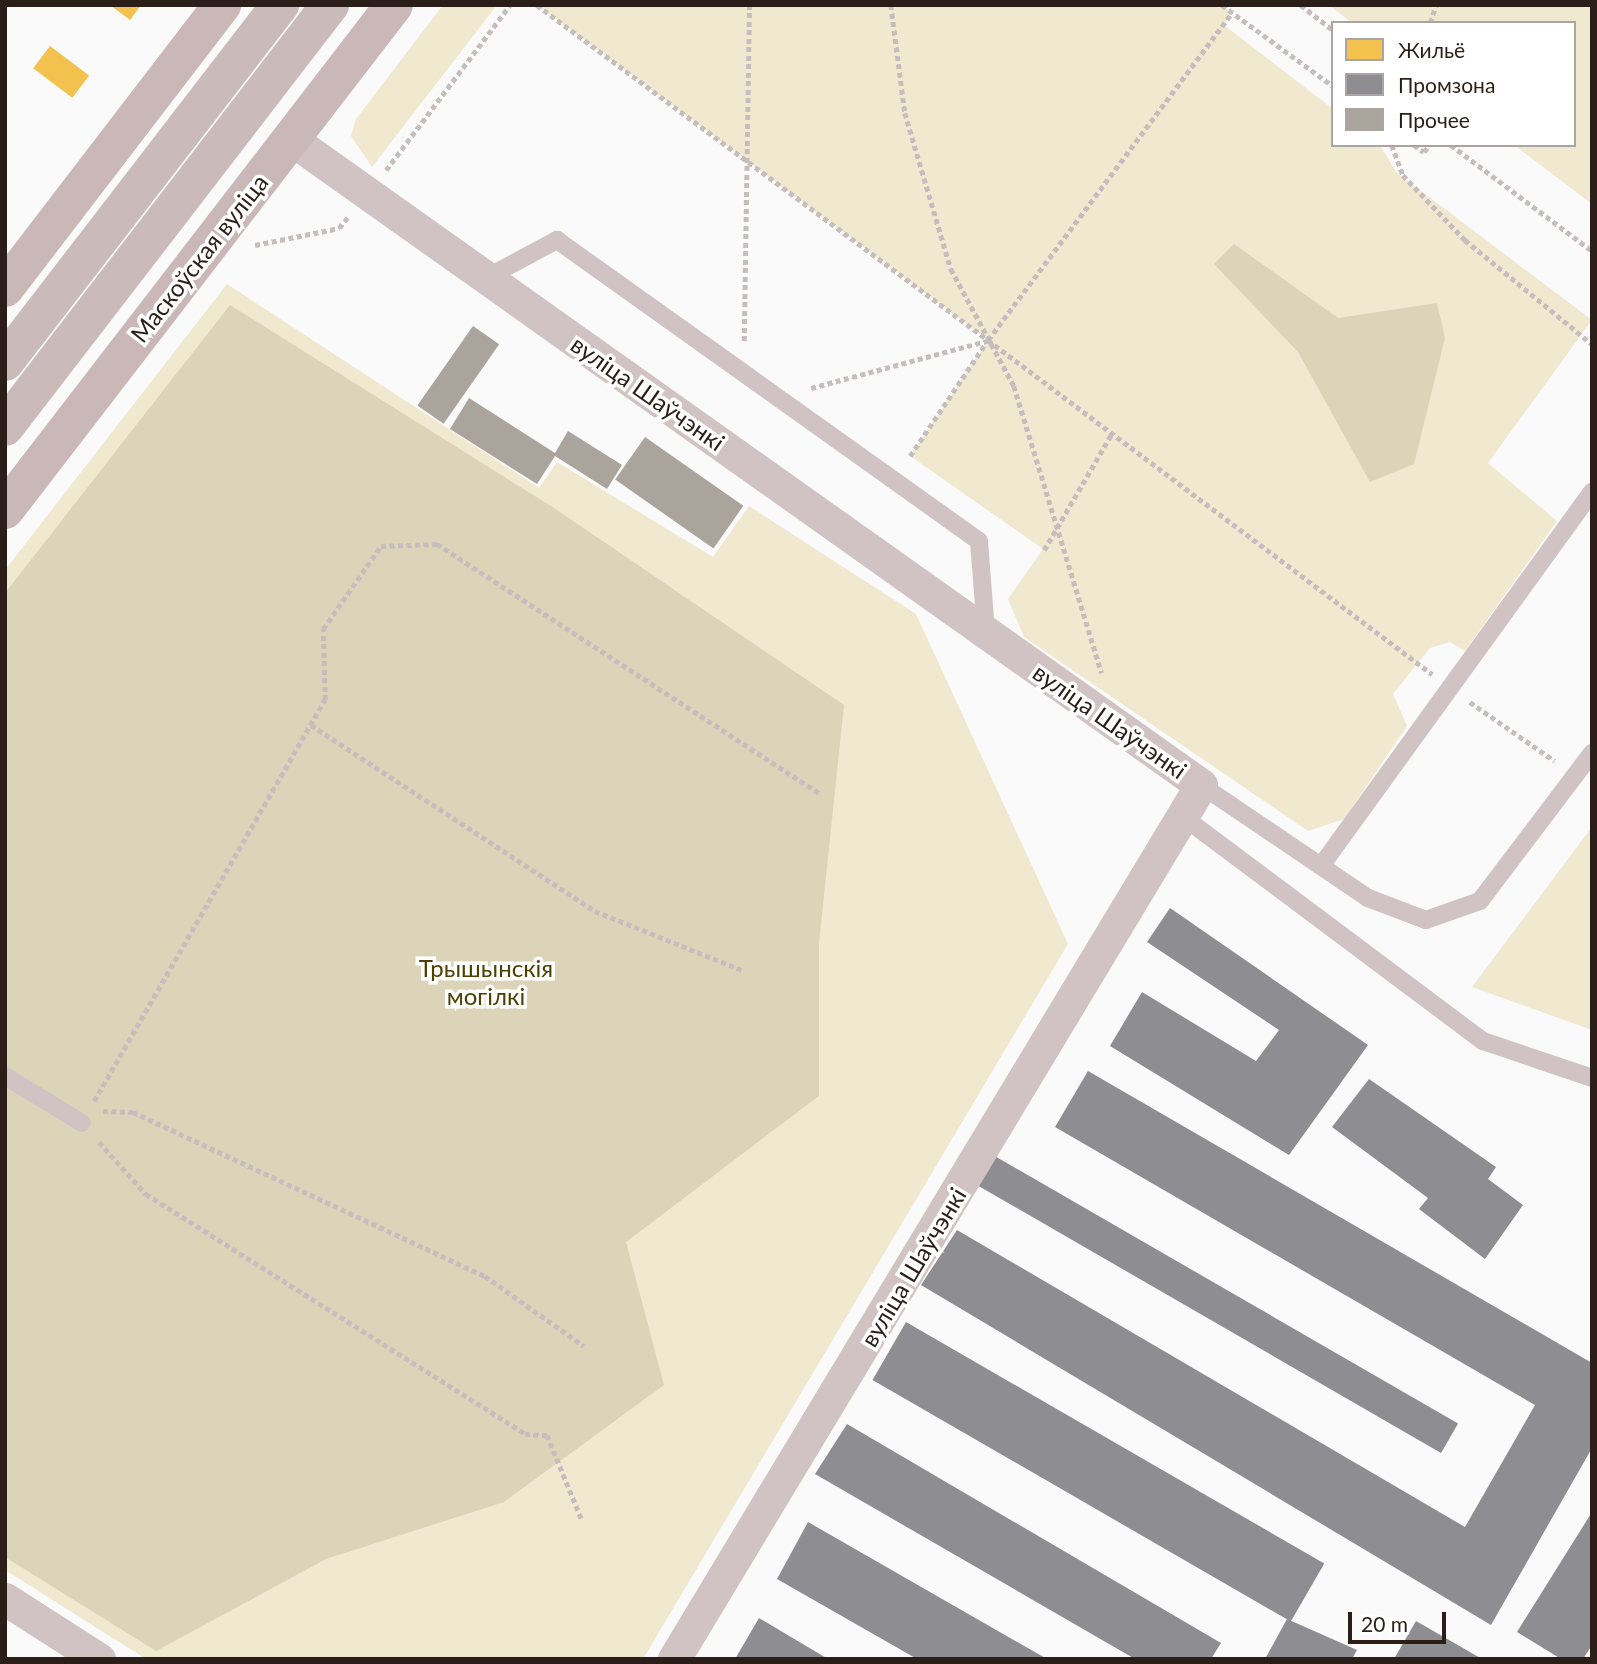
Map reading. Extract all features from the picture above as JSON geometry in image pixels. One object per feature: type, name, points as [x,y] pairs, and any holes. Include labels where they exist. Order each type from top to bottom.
[{"type":"main road","points":[[5,362],[280,5]]},
{"type":"main road","name":"Маскоўская вуліца","points":[[5,428],[330,5]]},
{"type":"street","points":[[5,288],[222,5]]},
{"type":"street","name":"Маскоўская вуліца","points":[[5,510],[394,5]]},
{"type":"street","name":"вуліца Шаўчэнкі","points":[[290,139],[1200,785],[674,1659]]},
{"type":"street","points":[[5,1599],[99,1659]]},
{"type":"lane","points":[[486,278],[557,240],[979,541],[986,632]]},
{"type":"lane","points":[[1321,866],[1592,492]]},
{"type":"lane","points":[[1200,785],[1368,898],[1426,920],[1480,901],[1592,753]]},
{"type":"lane","points":[[1182,816],[1483,1041],[1592,1078]]},
{"type":"lane","points":[[5,1076],[82,1123]]},
{"type":"path","points":[[368,194],[510,5]]},
{"type":"path","points":[[537,5],[750,161],[1449,687],[1559,764]]},
{"type":"path","points":[[744,341],[750,161],[749,5]]},
{"type":"path","points":[[891,5],[905,113],[951,270],[1014,386],[1115,725]]},
{"type":"path","points":[[1222,5],[1331,85]]},
{"type":"path","points":[[1301,5],[1331,28]]},
{"type":"path","points":[[910,456],[988,340],[1232,13]]},
{"type":"path","points":[[1392,147],[1403,175],[1465,240],[1592,344]]},
{"type":"path","points":[[1454,147],[1592,251]]},
{"type":"path","points":[[811,388],[988,340]]},
{"type":"path","points":[[1044,550],[1112,433]]},
{"type":"path","points":[[584,1346],[485,1276],[133,1112],[88,1111],[325,701],[323,629],[381,546],[437,544],[820,794]]},
{"type":"path","points":[[311,725],[595,911],[744,971]]},
{"type":"path","points":[[82,1123],[146,1194],[525,1434],[547,1435],[582,1520]]},
{"type":"green space","points":[[443,5],[497,5],[372,167],[351,136],[356,119]]},
{"type":"green space","points":[[537,5],[1222,5],[1232,13],[1224,25],[1331,107],[1331,147],[1381,147],[1396,172],[1592,320],[1488,463],[1557,521],[1465,651],[1450,642],[1430,648],[1393,694],[1407,726],[1344,819],[1308,831],[1024,637],[1008,599],[1043,549],[910,456],[988,340]]},
{"type":"green space","points":[[1329,5],[1592,5],[1592,204],[1517,147],[1576,147],[1576,21],[1349,21]]},
{"type":"green space","points":[[1234,244],[1338,318],[1437,303],[1445,338],[1414,464],[1370,482],[1298,352],[1214,264]]},
{"type":"green space","name":"Трышынскія могілкі","points":[[227,284],[539,488],[557,462],[713,557],[749,506],[916,614],[1068,944],[643,1659],[146,1659],[5,1570],[5,570]]},
{"type":"green space","name":"Трышынскія могілкі","points":[[230,305],[554,508],[844,705],[819,943],[819,1096],[626,1242],[664,1385],[504,1502],[326,1559],[156,1651],[5,1557],[5,593]]},
{"type":"green space","points":[[1592,827],[1592,1030],[1472,987]]},
{"type":"building: Жильё","points":[[110,5],[141,5],[130,20]]},
{"type":"building: Жильё","points":[[50,46],[89,75],[72,98],[33,68]]},
{"type":"building: Промзона","points":[[1170,908],[1368,1045],[1289,1155],[1110,1046],[1142,992],[1256,1061],[1279,1030],[1147,942]]},
{"type":"building: Промзона","points":[[1088,1071],[1592,1363],[1592,1448],[1491,1625],[921,1285],[957,1230],[1465,1527],[1535,1405],[1055,1127]]},
{"type":"building: Промзона","points":[[1369,1079],[1496,1167],[1488,1179],[1523,1205],[1485,1259],[1419,1209],[1428,1198],[1332,1127]]},
{"type":"building: Промзона","points":[[993,1155],[1458,1423],[1441,1453],[976,1184]]},
{"type":"building: Промзона","points":[[906,1322],[1324,1563],[1291,1622],[872,1380]]},
{"type":"building: Промзона","points":[[847,1424],[1221,1643],[1211,1659],[1135,1659],[815,1474]]},
{"type":"building: Промзона","points":[[1592,1512],[1592,1645],[1583,1659],[1561,1659],[1517,1632]]},
{"type":"building: Промзона","points":[[808,1522],[1047,1659],[917,1659],[777,1579]]},
{"type":"building: Промзона","points":[[759,1618],[828,1659],[735,1659]]},
{"type":"building: Промзона","points":[[1287,1619],[1357,1650],[1352,1659],[1265,1659]]},
{"type":"building: Промзона","points":[[1416,1621],[1482,1659],[1394,1659]]},
{"type":"building: Прочее","points":[[473,326],[499,344],[444,424],[417,405]]},
{"type":"building: Прочее","points":[[469,398],[555,453],[568,431],[622,465],[607,489],[555,456],[537,484],[450,429]]},
{"type":"building: Прочее","points":[[645,437],[743,506],[713,548],[615,480]]}]
